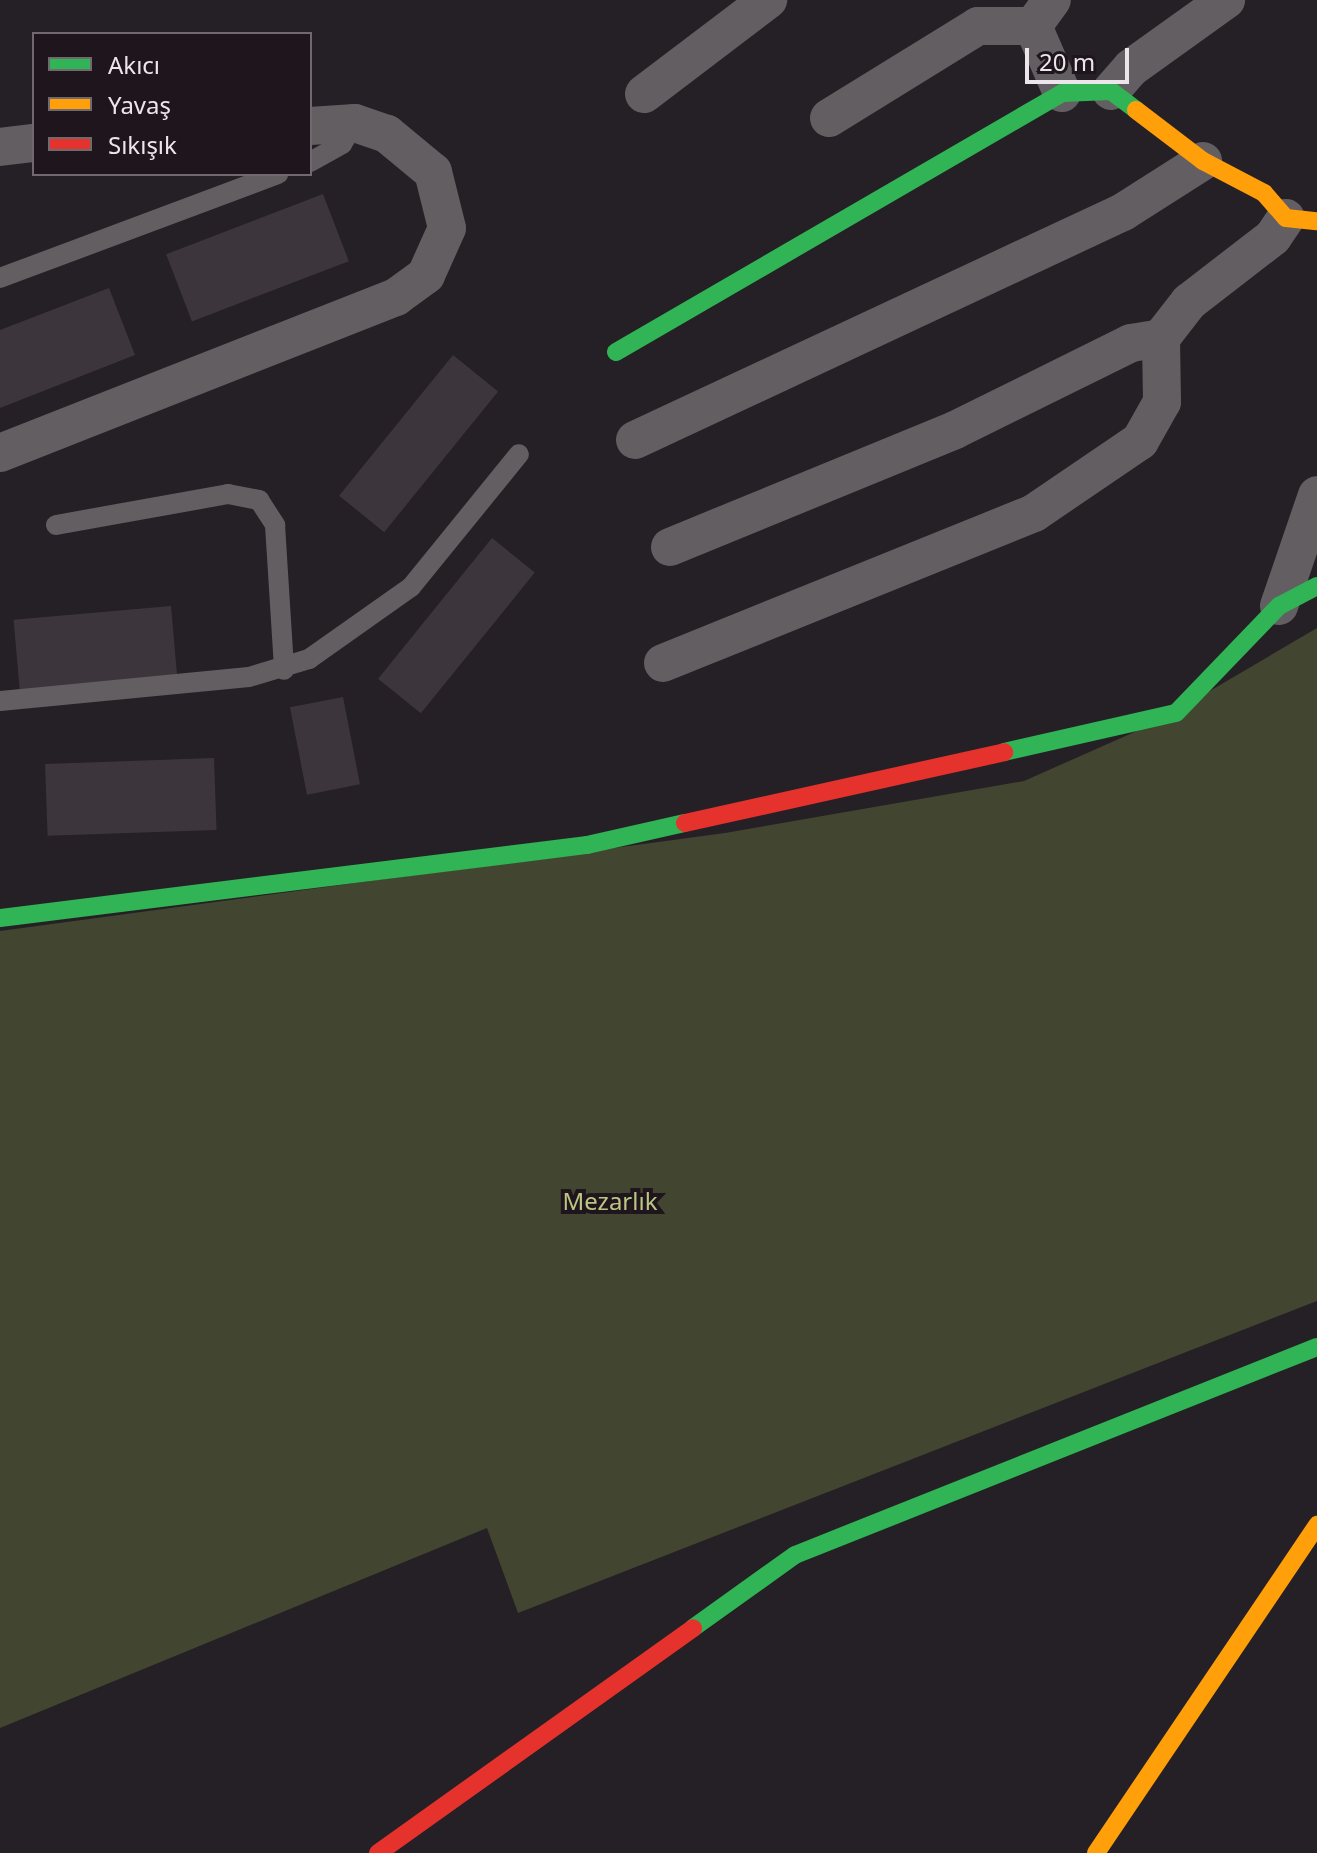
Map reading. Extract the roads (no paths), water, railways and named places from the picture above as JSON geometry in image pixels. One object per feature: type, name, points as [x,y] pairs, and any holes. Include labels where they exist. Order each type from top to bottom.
[{"type":"street","points":[[644,94],[768,0]]},
{"type":"street","points":[[1111,91],[1131,68],[1226,0]]},
{"type":"street","points":[[829,118],[971,13],[1043,13],[1062,93]]},
{"type":"street","points":[[616,352],[1062,93],[1111,91],[1203,161],[1264,193],[1302,220],[1273,237],[1189,302],[1161,338],[1162,402],[1140,441],[1034,513],[663,663]]},
{"type":"street","points":[[0,453],[396,297],[426,275],[447,228],[433,172],[409,147],[355,123],[312,126]]},
{"type":"street","points":[[0,147],[32,143]]},
{"type":"street","points":[[635,440],[1123,212],[1203,161]]},
{"type":"street","points":[[670,547],[955,430],[1131,343],[1161,338]]},
{"type":"street","points":[[1279,606],[1317,495]]},
{"type":"street","points":[[0,918],[587,845],[1176,713],[1279,606],[1317,586]]},
{"type":"street","points":[[378,1853],[795,1555],[1317,1347]]},
{"type":"street","points":[[1096,1853],[1317,1525]]},
{"type":"lane","points":[[312,161],[342,144],[355,123]]},
{"type":"lane","points":[[0,278],[273,176]]},
{"type":"lane","points":[[0,701],[284,670],[345,639],[411,587],[519,454]]},
{"type":"lane","points":[[56,525],[228,494],[259,500],[275,525],[284,670]]},
{"type":"park label","name":"Mezarlık","points":[[610,1201]]}]
